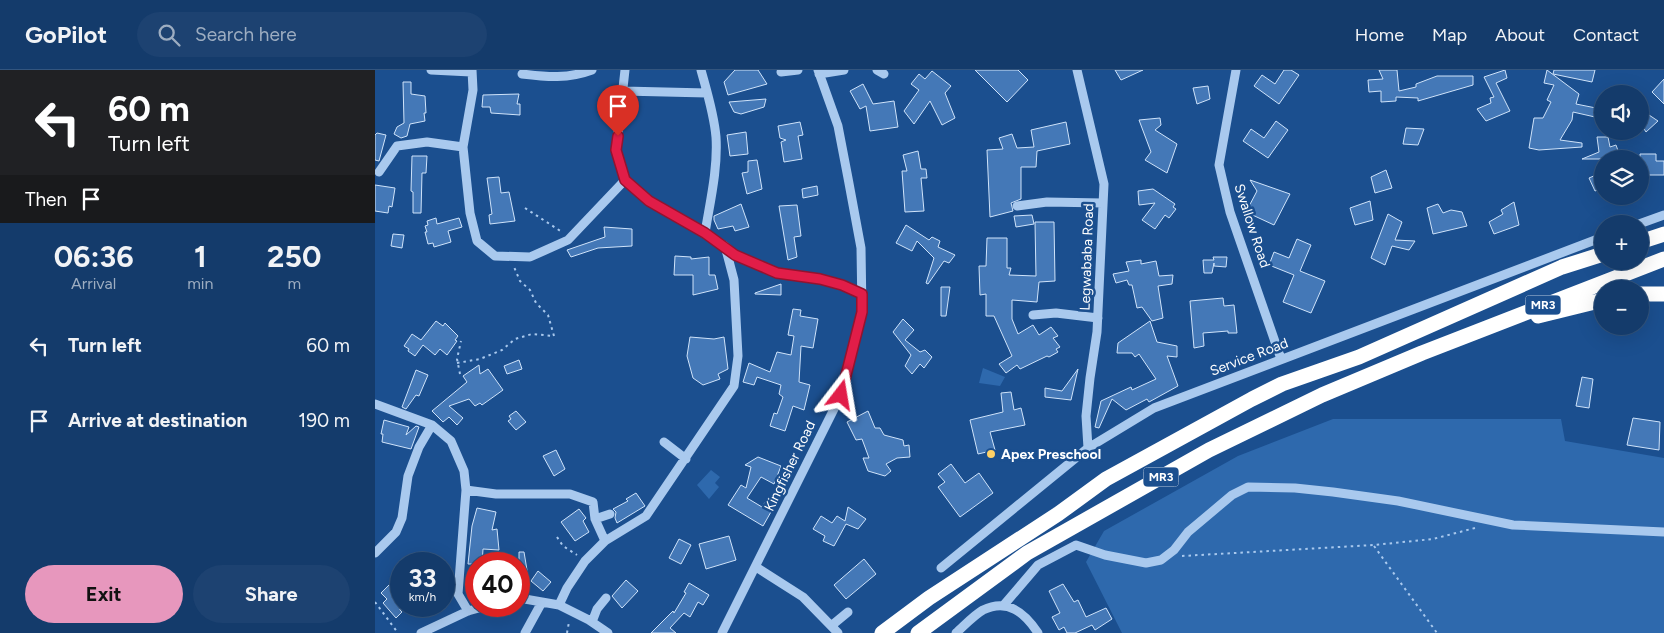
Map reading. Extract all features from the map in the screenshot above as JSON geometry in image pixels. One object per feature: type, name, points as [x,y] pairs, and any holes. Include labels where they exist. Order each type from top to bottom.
[{"type":"highway","points":[[1649,239],[1664,234]]},
{"type":"highway","name":"MR3","points":[[882,633],[929,598],[1058,514],[1106,479],[1252,399],[1282,384],[1359,357],[1563,267],[1594,257]]},
{"type":"highway","name":"MR3","points":[[918,633],[1027,553],[1209,450],[1322,395],[1422,353],[1664,260]]},
{"type":"highway","points":[[1649,294],[1664,294]]},
{"type":"highway","points":[[1422,353],[1512,324],[1594,302]]},
{"type":"street","points":[[431,70],[472,71],[473,90],[463,148],[470,213],[477,240],[495,256],[530,258],[568,240],[625,180]]},
{"type":"street","points":[[522,74],[557,78],[570,77],[592,70]]},
{"type":"street","points":[[625,70],[616,150],[625,180],[649,201],[705,233],[735,255],[777,273],[820,279],[842,285],[862,294]]},
{"type":"street","points":[[701,70],[716,139],[712,190],[705,233]]},
{"type":"street","points":[[781,72],[798,70]]},
{"type":"street","points":[[819,72],[844,70]]},
{"type":"street","name":"Legwababa Road","points":[[1077,70],[1104,184],[1098,318],[1087,402],[1088,448]]},
{"type":"street","name":"Swallow Road","points":[[1236,70],[1219,165],[1230,212],[1281,359]]},
{"type":"street","name":"Kingfisher Road","points":[[722,633],[841,395],[862,312],[861,248],[849,178],[838,126],[819,72]]},
{"type":"street","points":[[623,91],[707,93]]},
{"type":"street","points":[[379,172],[397,146],[427,142],[463,148]]},
{"type":"street","points":[[1017,206],[1047,202],[1103,203]]},
{"type":"street","points":[[1649,220],[1664,215]]},
{"type":"street","name":"Service Road","points":[[941,568],[1088,448],[1154,408],[1594,240]]},
{"type":"street","points":[[559,605],[567,588],[585,560],[605,541],[646,516],[734,386],[738,356],[734,280],[725,246]]},
{"type":"street","points":[[1033,314],[1056,313],[1098,318]]},
{"type":"street","points":[[375,404],[432,425],[451,442],[464,471],[466,490],[458,594],[465,606]]},
{"type":"street","points":[[375,553],[396,532],[402,518],[409,476],[419,448],[432,425]]},
{"type":"street","points":[[664,442],[686,459]]},
{"type":"street","points":[[1003,606],[1038,565],[1075,545],[1105,555],[1146,563],[1164,558],[1175,550],[1188,532],[1232,495],[1248,487],[1295,488],[1398,501],[1513,525],[1664,532]]},
{"type":"street","points":[[466,490],[496,494],[571,494],[593,502],[595,519],[605,541]]},
{"type":"street","points":[[595,519],[610,514]]},
{"type":"street","points":[[756,567],[803,597],[838,633]]},
{"type":"street","points":[[592,622],[597,609],[607,598]]},
{"type":"street","points":[[530,600],[559,605],[592,622],[608,633]]},
{"type":"street","points":[[525,633],[542,602]]},
{"type":"street","points":[[956,633],[983,610],[1003,606],[1022,612],[1038,633]]},
{"type":"street","points":[[421,633],[465,612]]},
{"type":"street","points":[[831,626],[848,612]]},
{"type":"path","points":[[525,208],[560,228],[568,240]]},
{"type":"path","points":[[457,363],[480,359],[502,350],[515,339],[532,334],[554,336],[548,315],[537,303],[530,290],[520,281],[509,256]]},
{"type":"path","points":[[460,374],[457,352],[461,341]]},
{"type":"path","points":[[1164,558],[1233,552],[1374,545],[1433,539],[1476,528]]},
{"type":"path","points":[[557,537],[563,546],[585,560]]},
{"type":"path","points":[[1374,545],[1437,633]]},
{"type":"path","points":[[375,602],[398,633]]},
{"type":"shaded area","points":[[983,368],[1005,377],[1000,386],[979,383]]},
{"type":"shaded area","points":[[1333,419],[1561,419],[1565,441],[1664,458],[1664,633],[1122,633],[1086,562],[1104,531],[1238,456]]},
{"type":"shaded area","points":[[711,470],[720,477],[715,483],[719,487],[709,499],[697,485]]},
{"type":"building","points":[[735,70],[758,70],[767,84],[728,95],[724,82]]},
{"type":"building","points":[[975,70],[1018,70],[1028,80],[1007,102]]},
{"type":"building","points":[[1115,70],[1143,70],[1121,80]]},
{"type":"building","points":[[1284,70],[1291,70],[1299,75],[1279,104],[1254,86],[1262,75],[1275,84]]},
{"type":"building","points":[[1379,70],[1397,70],[1399,91],[1416,87],[1416,84],[1437,76],[1473,76],[1473,85],[1418,101],[1418,98],[1396,97],[1396,101],[1381,102],[1381,91],[1369,92],[1368,80],[1383,79]]},
{"type":"building","points":[[1505,70],[1507,78],[1496,83],[1510,111],[1486,121],[1477,109],[1491,103],[1490,98],[1494,97],[1484,77]]},
{"type":"building","points":[[1547,70],[1579,94],[1576,104],[1594,108],[1594,117],[1573,112],[1572,120],[1560,140],[1582,143],[1582,147],[1539,150],[1529,148],[1534,118],[1543,118],[1551,102],[1547,100],[1554,85],[1544,83]]},
{"type":"building","points":[[1554,70],[1595,70],[1592,82],[1553,74]]},
{"type":"building","points":[[932,71],[951,86],[945,93],[955,118],[942,125],[930,101],[914,124],[904,111],[919,90],[911,84],[919,74],[925,79]]},
{"type":"building","points":[[1664,79],[1664,104],[1652,92]]},
{"type":"building","points":[[403,82],[411,82],[411,94],[425,96],[426,113],[424,113],[425,121],[410,124],[407,136],[401,138],[394,134],[397,127],[404,123]]},
{"type":"building","points":[[863,84],[873,104],[894,101],[898,127],[870,131],[866,106],[860,109],[850,91]]},
{"type":"building","points":[[1208,86],[1210,99],[1197,104],[1193,88]]},
{"type":"building","points":[[519,94],[517,104],[520,104],[520,115],[491,113],[490,107],[482,107],[483,95]]},
{"type":"building","points":[[766,99],[764,107],[741,114],[734,112],[729,102]]},
{"type":"building","points":[[1649,115],[1658,121],[1649,129]]},
{"type":"building","points":[[1160,118],[1161,125],[1155,130],[1177,144],[1167,173],[1145,160],[1151,152],[1139,120]]},
{"type":"building","points":[[1276,121],[1288,130],[1268,158],[1243,141],[1251,129],[1264,138]]},
{"type":"building","points":[[800,122],[803,135],[798,136],[802,159],[784,162],[781,142],[786,140],[780,138],[778,126]]},
{"type":"building","points":[[1066,122],[1070,144],[1037,151],[1036,167],[1021,167],[1021,199],[1011,203],[1013,211],[990,217],[987,150],[1003,149],[999,138],[1012,134],[1017,148],[1034,147],[1031,130]]},
{"type":"building","points":[[1406,128],[1424,129],[1418,145],[1403,144]]},
{"type":"building","points":[[746,132],[748,154],[730,156],[727,135]]},
{"type":"building","points":[[377,133],[386,135],[379,161],[375,160],[375,135]]},
{"type":"building","points":[[1597,140],[1609,140],[1610,147],[1616,145],[1618,150],[1599,150]]},
{"type":"building","points":[[918,151],[921,169],[926,169],[927,178],[921,178],[924,211],[905,212],[902,171],[907,171],[903,155]]},
{"type":"building","points":[[1594,154],[1594,159],[1582,159]]},
{"type":"building","points":[[1649,154],[1656,154],[1656,161],[1664,161],[1664,175],[1649,175]]},
{"type":"building","points":[[412,156],[427,156],[426,173],[422,173],[421,213],[413,213],[413,192],[411,191]]},
{"type":"building","points":[[757,160],[762,189],[747,194],[742,173],[748,172],[748,161]]},
{"type":"building","points":[[1386,170],[1392,188],[1375,193],[1371,177]]},
{"type":"building","points":[[1594,176],[1594,189],[1589,178]]},
{"type":"building","points":[[499,177],[501,193],[509,192],[515,221],[490,224],[489,215],[492,214],[487,178]]},
{"type":"building","points":[[1250,180],[1290,194],[1274,225],[1246,212],[1257,191]]},
{"type":"building","points":[[375,185],[395,188],[392,207],[389,206],[388,213],[375,211]]},
{"type":"building","points":[[817,186],[818,195],[803,198],[802,189]]},
{"type":"building","points":[[1153,189],[1175,204],[1173,207],[1176,209],[1169,218],[1165,215],[1155,229],[1142,220],[1155,203],[1139,205],[1138,191]]},
{"type":"building","points":[[1370,201],[1373,220],[1355,225],[1350,208]]},
{"type":"building","points":[[1514,202],[1519,225],[1494,234],[1489,222],[1503,214],[1501,210]]},
{"type":"building","points":[[741,204],[749,227],[735,231],[733,226],[718,229],[714,216]]},
{"type":"building","points":[[1438,204],[1443,213],[1451,210],[1462,212],[1467,226],[1433,234],[1427,208]]},
{"type":"building","points":[[797,205],[801,236],[794,237],[797,257],[788,260],[779,206]]},
{"type":"building","points":[[1388,214],[1402,222],[1395,240],[1415,241],[1409,250],[1392,246],[1385,265],[1371,258]]},
{"type":"building","points":[[1032,215],[1034,224],[1016,227],[1014,216]]},
{"type":"building","points":[[436,218],[437,224],[459,218],[462,227],[448,231],[451,242],[434,247],[433,243],[428,244],[425,226],[428,225],[427,221]]},
{"type":"building","points":[[1035,222],[1054,222],[1055,281],[1039,282],[1037,302],[1012,300],[1012,319],[1018,334],[1033,325],[1039,335],[1051,327],[1058,336],[1053,338],[1060,347],[1056,349],[1058,352],[1049,357],[1047,356],[1020,369],[1017,365],[1006,373],[999,364],[1012,356],[994,316],[986,316],[986,294],[980,295],[979,266],[986,266],[987,238],[1007,238],[1007,268],[1011,268],[1009,275],[1036,276]]},
{"type":"building","points":[[906,225],[929,240],[932,237],[940,241],[938,247],[955,255],[949,263],[944,261],[928,284],[926,283],[934,258],[917,241],[912,251],[896,243]]},
{"type":"building","points":[[604,227],[632,229],[632,246],[598,248],[571,257],[567,250],[605,237]]},
{"type":"building","points":[[393,234],[404,235],[402,248],[391,246]]},
{"type":"building","points":[[1297,239],[1311,245],[1300,271],[1325,281],[1311,313],[1283,302],[1294,275],[1269,265],[1274,252],[1289,258]]},
{"type":"building","points":[[675,256],[691,257],[691,259],[709,257],[709,275],[715,275],[718,289],[693,295],[693,275],[674,275]]},
{"type":"building","points":[[1213,257],[1227,257],[1226,267],[1214,266],[1214,263],[1212,273],[1204,273],[1203,260],[1214,260]]},
{"type":"building","points":[[1141,260],[1141,264],[1156,261],[1159,276],[1173,275],[1172,284],[1158,286],[1163,318],[1152,321],[1142,307],[1137,308],[1132,285],[1129,285],[1127,280],[1116,283],[1113,274],[1129,271],[1126,262]]},
{"type":"building","points":[[781,284],[781,295],[755,294],[755,293]]},
{"type":"building","points":[[941,287],[950,287],[946,316],[941,316]]},
{"type":"building","points":[[1223,298],[1224,306],[1234,305],[1237,333],[1228,333],[1228,331],[1203,333],[1204,346],[1194,348],[1190,301]]},
{"type":"building","points":[[793,309],[801,310],[800,316],[818,319],[813,348],[801,346],[799,382],[810,385],[804,410],[793,406],[785,431],[770,426],[774,413],[777,414],[783,397],[779,394],[781,385],[757,377],[754,385],[743,382],[749,363],[770,372],[777,352],[791,355],[794,336],[788,335]]},
{"type":"building","points":[[903,319],[914,330],[905,340],[920,352],[925,350],[932,357],[924,368],[920,364],[912,374],[905,366],[911,355],[893,332]]},
{"type":"building","points":[[436,321],[443,326],[445,323],[458,336],[455,340],[457,341],[447,355],[440,349],[435,355],[423,345],[415,356],[408,351],[409,349],[404,346],[412,334],[421,340]]},
{"type":"building","points":[[1150,321],[1157,342],[1177,346],[1177,357],[1167,356],[1178,386],[1149,402],[1147,399],[1126,410],[1112,399],[1099,428],[1095,427],[1101,401],[1131,387],[1132,390],[1156,379],[1139,354],[1135,357],[1132,353],[1117,353],[1118,343]]},
{"type":"building","points":[[690,337],[714,339],[724,337],[728,369],[718,374],[720,379],[703,385],[693,378],[687,356]]},
{"type":"building","points":[[519,360],[522,369],[507,374],[504,366]]},
{"type":"building","points":[[479,365],[480,374],[488,369],[503,390],[482,405],[480,403],[475,406],[469,399],[449,406],[463,418],[457,425],[449,417],[443,422],[432,411],[467,382],[463,376]]},
{"type":"building","points":[[1078,369],[1071,400],[1045,397],[1045,388],[1062,391]]},
{"type":"building","points":[[416,370],[428,375],[419,396],[416,395],[406,409],[402,407]]},
{"type":"building","points":[[1582,377],[1593,379],[1589,408],[1576,406]]},
{"type":"building","points":[[1011,392],[1014,410],[1021,408],[1025,425],[990,432],[995,450],[978,454],[970,420],[1003,412],[1001,393]]},
{"type":"building","points":[[516,411],[526,422],[516,430],[508,421],[511,419],[509,416]]},
{"type":"building","points":[[868,411],[875,428],[880,428],[884,435],[903,440],[904,446],[909,445],[910,457],[897,458],[886,464],[891,471],[885,476],[868,471],[863,458],[869,458],[862,439],[856,440],[847,422]]},
{"type":"building","points":[[1633,418],[1660,422],[1659,450],[1627,445]]},
{"type":"building","points":[[384,420],[409,427],[406,435],[416,426],[419,427],[411,449],[382,442],[383,434],[381,434]]},
{"type":"building","points":[[556,450],[565,469],[554,476],[543,456]]},
{"type":"building","points":[[758,457],[781,466],[774,484],[761,477],[747,498],[762,507],[768,498],[776,503],[763,526],[728,505],[741,485],[746,488],[751,467],[745,465]]},
{"type":"building","points":[[951,464],[965,483],[979,473],[993,493],[960,517],[938,487],[945,482],[938,474]]},
{"type":"building","points":[[636,493],[645,506],[617,523],[615,518],[616,512],[613,509],[628,501],[626,499]]},
{"type":"building","points":[[848,507],[866,519],[858,529],[846,524],[834,546],[823,541],[825,536],[813,529],[821,516],[832,523],[837,516],[845,521]]},
{"type":"building","points":[[477,508],[496,512],[492,530],[497,529],[499,550],[483,549],[483,552],[469,552],[472,526]]},
{"type":"building","points":[[579,509],[586,518],[583,521],[589,532],[575,541],[561,522]]},
{"type":"building","points":[[729,536],[736,560],[706,569],[699,544]]},
{"type":"building","points":[[679,539],[691,545],[681,564],[669,558]]},
{"type":"building","points":[[864,559],[876,574],[846,599],[834,585]]},
{"type":"building","points":[[538,571],[551,582],[543,591],[531,581]]},
{"type":"building","points":[[626,580],[638,591],[622,608],[612,596]]},
{"type":"building","points":[[689,583],[709,595],[703,605],[698,602],[690,617],[684,613],[670,628],[676,633],[651,633],[673,611],[674,613],[686,593],[684,592]]},
{"type":"building","points":[[390,584],[390,611],[383,603],[387,599],[381,593]]},
{"type":"building","points":[[1063,584],[1074,602],[1078,600],[1086,617],[1106,608],[1112,619],[1095,630],[1092,625],[1075,633],[1067,633],[1064,627],[1059,630],[1052,617],[1060,613],[1049,591]]},
{"type":"place","name":"Apex Preschool","points":[[991,454]]},
{"type":"route","points":[[618,136],[616,150],[625,180],[649,201],[705,233],[735,255],[777,273],[797,274],[820,279],[842,285],[862,294],[862,312],[841,395]]}]
